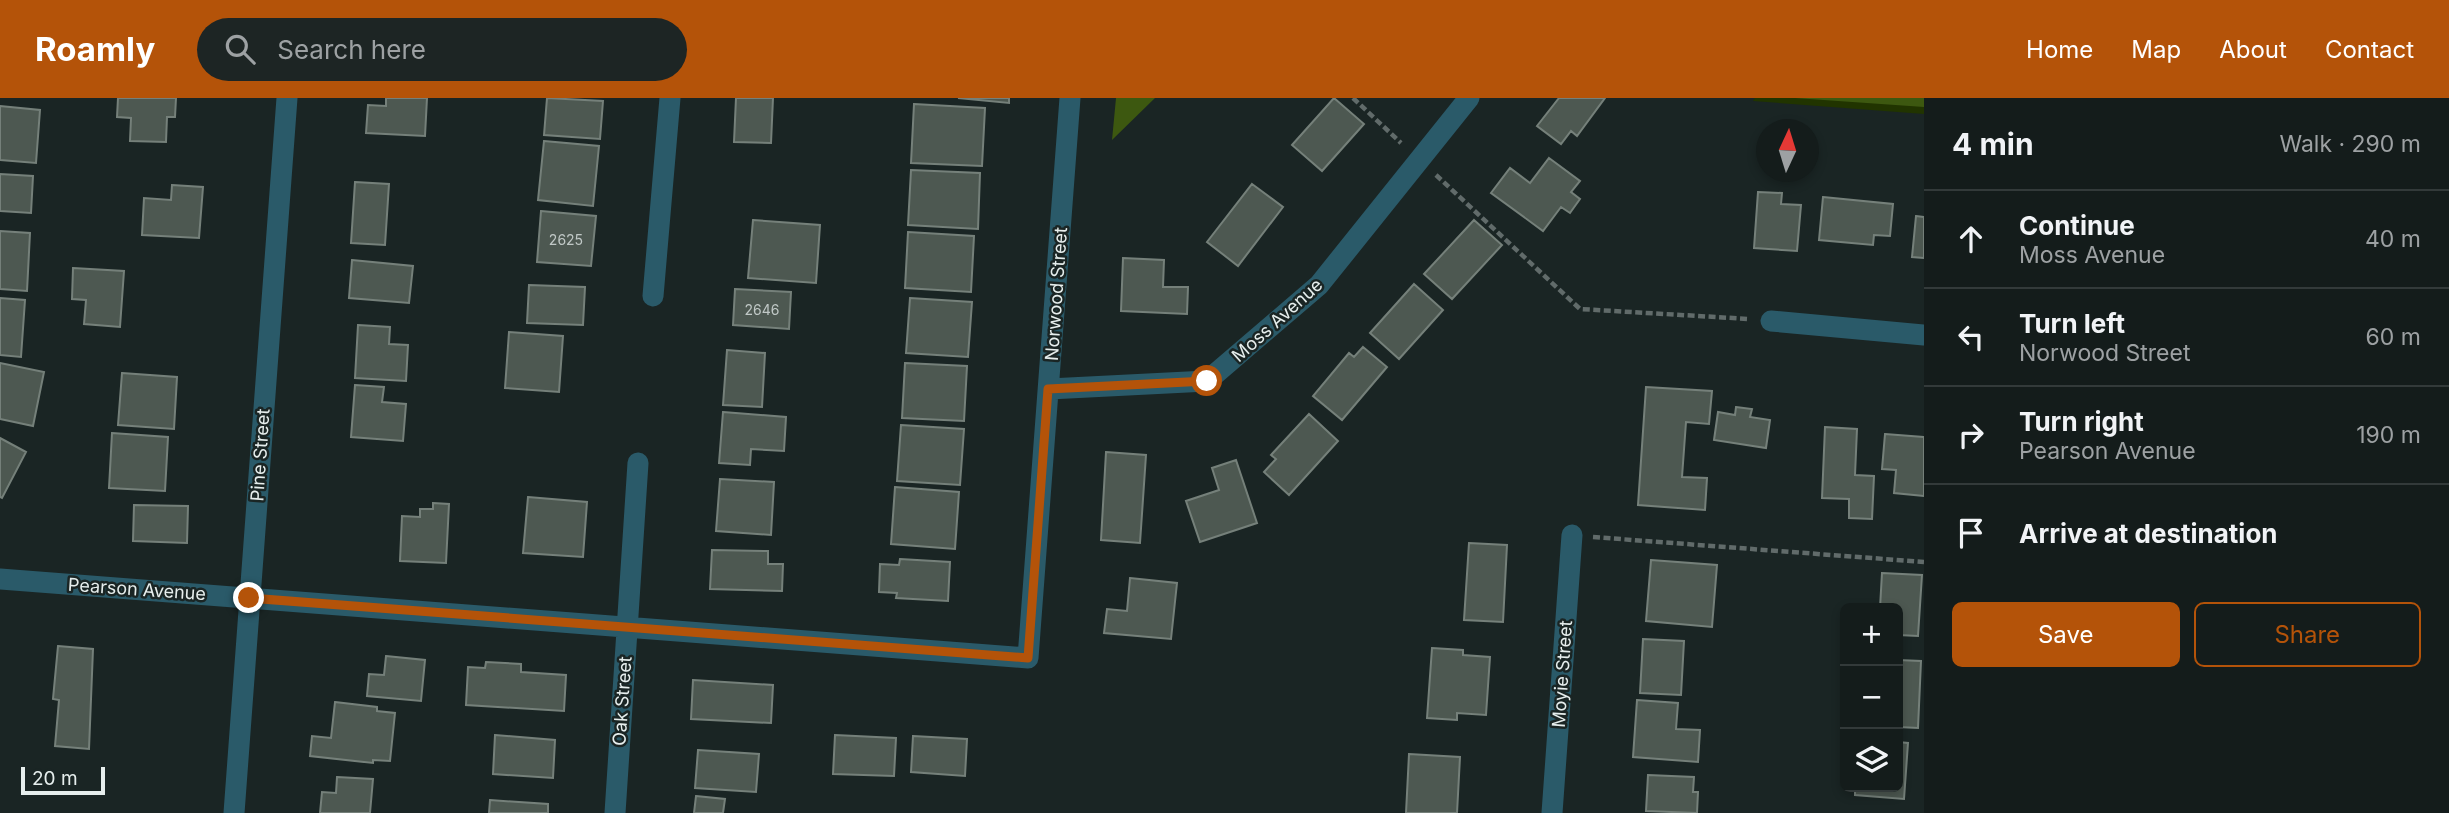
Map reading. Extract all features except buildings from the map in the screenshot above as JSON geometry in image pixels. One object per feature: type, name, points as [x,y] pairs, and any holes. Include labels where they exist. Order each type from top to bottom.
[{"type":"street","name":"Pine Street","points":[[234,813],[287,98]]},
{"type":"street","points":[[653,296],[670,98]]},
{"type":"street","name":"Norwood Street","points":[[1028,658],[1070,98]]},
{"type":"street","name":"Moss Avenue","points":[[1048,389],[1207,381],[1319,285],[1469,98]]},
{"type":"street","points":[[1771,321],[1924,335]]},
{"type":"street","name":"Oak Street","points":[[615,813],[638,463]]},
{"type":"street","name":"Moyie Street","points":[[1552,813],[1572,535]]},
{"type":"street","name":"Pearson Avenue","points":[[0,579],[1028,658]]},
{"type":"path","points":[[1353,98],[1402,144]]},
{"type":"path","points":[[1433,172],[1580,309],[1771,321]]},
{"type":"path","points":[[1572,535],[1924,562]]},
{"type":"green space","points":[[1116,98],[1155,98],[1112,140]]},
{"type":"green space","points":[[1755,98],[1924,98],[1924,114],[1753,101]]},
{"type":"green space","points":[[1795,98],[1924,98],[1924,107]]},
{"type":"route","points":[[249,598],[1028,658],[1048,389],[1207,381]]}]
